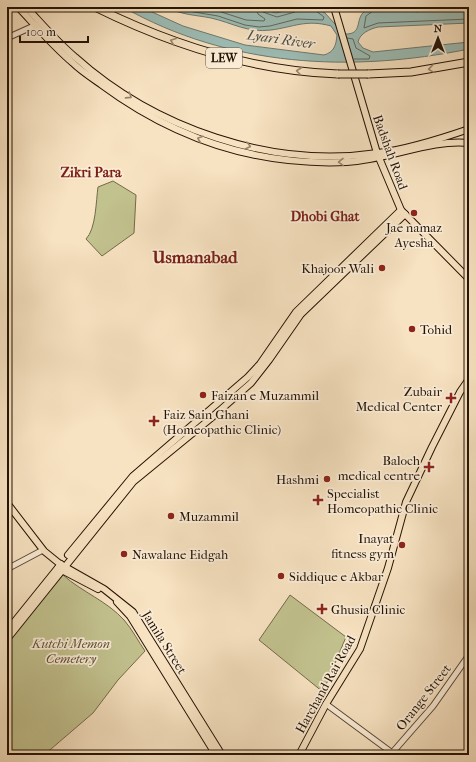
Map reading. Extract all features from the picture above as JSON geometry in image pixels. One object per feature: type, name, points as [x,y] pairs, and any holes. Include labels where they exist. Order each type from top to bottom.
[{"type":"highway","name":"LEW","points":[[95,7],[143,30],[216,56],[278,69],[338,74],[368,74],[411,72],[469,62]]},
{"type":"main road","points":[[18,7],[73,64],[143,114],[187,134],[240,152],[282,161],[347,162],[450,142],[469,143]]},
{"type":"main road","points":[[26,7],[74,57],[137,102],[179,123],[226,140],[281,153],[322,156],[378,156],[469,129]]},
{"type":"main road","name":"Badshah Road","points":[[334,7],[378,156],[403,212],[469,279]]},
{"type":"main road","points":[[7,631],[36,598],[128,481],[161,450],[248,378],[296,312],[403,212]]},
{"type":"main road","name":"Harchand Rai Road","points":[[299,755],[326,704],[360,649],[388,568],[406,502],[460,392],[469,380]]},
{"type":"main road","points":[[7,503],[41,551],[61,567]]},
{"type":"main road","points":[[7,510],[44,551],[61,567]]},
{"type":"main road","name":"Jamila Street","points":[[61,567],[94,582],[127,606],[138,620],[212,744],[222,755]]},
{"type":"main road","points":[[7,640],[36,598]]},
{"type":"main road","name":"Jamila Street","points":[[212,744],[216,755]]},
{"type":"street","points":[[7,38],[36,25]]},
{"type":"street","points":[[7,568],[41,551]]},
{"type":"street","name":"Orange Street","points":[[393,754],[433,706],[469,655]]},
{"type":"street","points":[[326,704],[393,754]]},
{"type":"green space","points":[[113,181],[136,195],[134,233],[102,256],[86,239],[94,222],[98,187]]},
{"type":"green space","name":"Kutchi Memon Cemetery","points":[[63,575],[117,613],[130,627],[145,651],[118,680],[93,713],[44,755],[7,755],[7,643],[59,576]]},
{"type":"green space","points":[[290,595],[346,637],[323,692],[259,640]]},
{"type":"water","points":[[123,7],[141,7],[183,26],[245,45],[324,55],[334,48],[336,42],[337,35],[331,26],[307,23],[262,31],[247,29],[211,18],[183,13],[167,7],[259,8],[276,13],[301,7],[314,7],[325,13],[344,34],[350,34],[357,29],[362,14],[367,10],[410,8],[417,12],[434,7],[469,7],[469,23],[378,27],[363,34],[358,42],[363,48],[373,52],[469,42],[469,49],[425,57],[380,61],[336,62],[292,60],[248,53],[205,42],[163,27]]},
{"type":"place","name":"Jae namaz Ayesha","points":[[414,213]]},
{"type":"place","name":"Khajoor Wali","points":[[382,268]]},
{"type":"place","name":"Tohid","points":[[412,329]]},
{"type":"place","name":"Faizan e Muzammil","points":[[203,395]]},
{"type":"place","name":"Zubair Medical Center","points":[[451,398]]},
{"type":"place","name":"Faiz Sain Ghani (Homeopathic Clinic)","points":[[154,421]]},
{"type":"place","name":"Baloch medical centre","points":[[429,467]]},
{"type":"place","name":"Hashmi","points":[[327,479]]},
{"type":"place","name":"Specialist Homeopathic Clinic","points":[[318,500]]},
{"type":"place","name":"Muzammil","points":[[171,516]]},
{"type":"place","name":"Inayat fitness gym","points":[[402,545]]},
{"type":"place","name":"Nawalane Eidgah","points":[[124,554]]},
{"type":"place","name":"Siddique e Akbar","points":[[281,576]]},
{"type":"place","name":"Ghusia Clinic","points":[[322,609]]},
{"type":"district","name":"Zikri Para","points":[[91,172]]},
{"type":"district","name":"Dhobi Ghat","points":[[325,216]]},
{"type":"district","name":"Usmanabad","points":[[195,257]]},
{"type":"water label","name":"Lyari River","points":[[281,39]]}]
